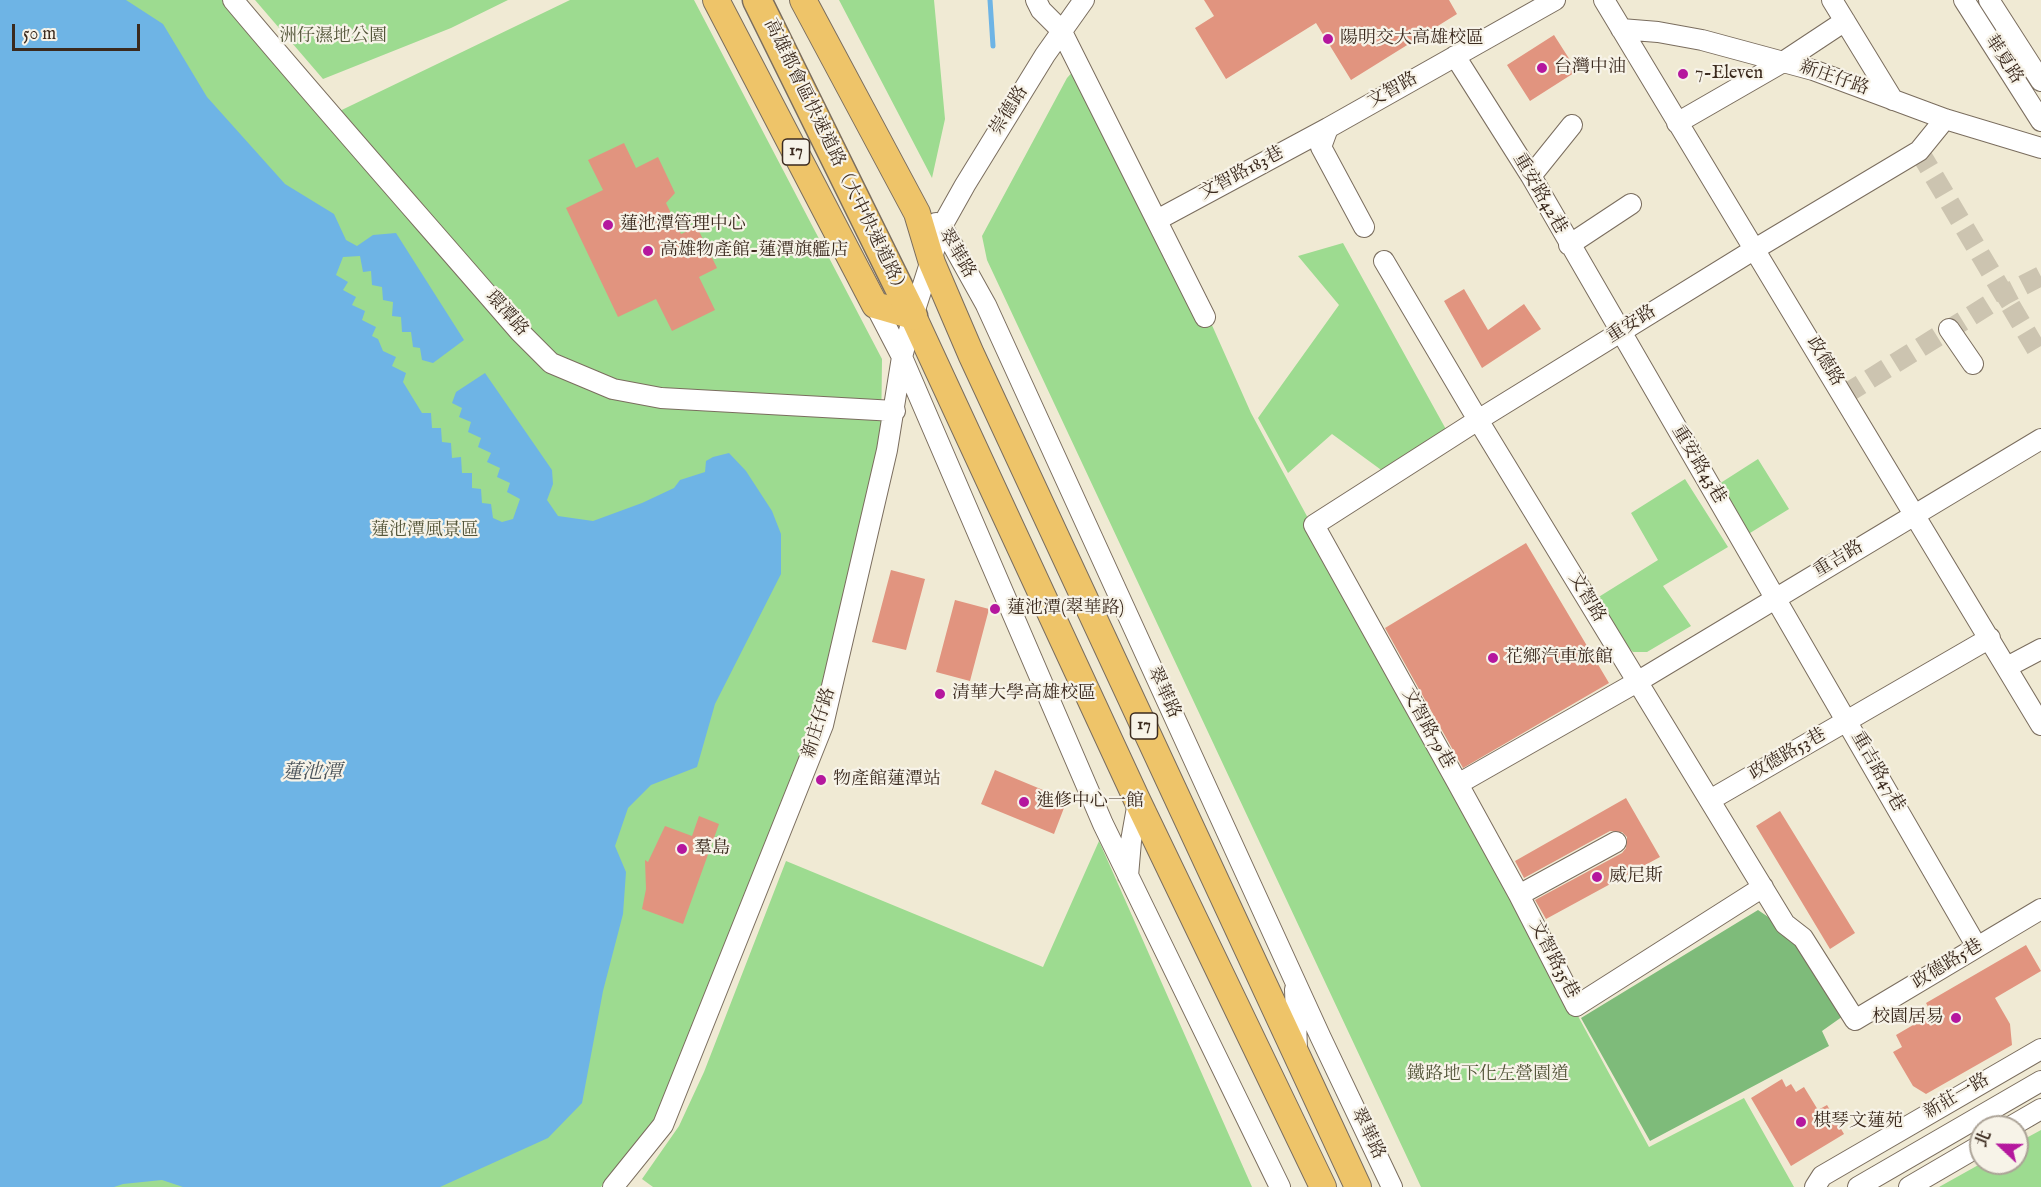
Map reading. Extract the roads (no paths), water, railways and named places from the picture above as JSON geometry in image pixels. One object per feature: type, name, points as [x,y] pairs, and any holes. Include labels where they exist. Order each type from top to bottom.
[{"type":"highway","name":"高雄都會區快速道路（大中快速道路）","points":[[757,0],[913,316]]},
{"type":"main road","name":"17","points":[[716,0],[875,305]]},
{"type":"main road","name":"翠華路","points":[[803,0],[917,213],[932,263],[971,354],[1358,1187]]},
{"type":"main road","points":[[875,305],[913,316]]},
{"type":"main road","name":"17","points":[[913,316],[1138,802],[1323,1187]]},
{"type":"street","name":"環潭路","points":[[233,0],[306,88],[520,332],[551,363],[613,389],[662,398],[894,411]]},
{"type":"street","points":[[1036,0],[1041,10],[1061,30],[1205,317]]},
{"type":"street","name":"崇德路","points":[[942,226],[1061,30],[1084,0]]},
{"type":"street","name":"文智路","points":[[1328,128],[1555,0]]},
{"type":"street","name":"政德路","points":[[1604,0],[2041,725]]},
{"type":"street","points":[[1832,0],[1893,100]]},
{"type":"street","name":"華夏路","points":[[1964,0],[2041,121]]},
{"type":"street","name":"華夏路","points":[[1989,0],[2041,81]]},
{"type":"street","points":[[1677,123],[1783,62],[1845,21]]},
{"type":"street","name":"新庄仔路","points":[[1621,29],[1669,34],[1813,70],[1945,119],[2041,148]]},
{"type":"street","name":"重安路42巷","points":[[1455,56],[1531,176],[1620,333]]},
{"type":"street","name":"重安路","points":[[1314,525],[1478,420],[1919,151],[1945,119]]},
{"type":"street","points":[[1531,176],[1572,125]]},
{"type":"street","points":[[1328,128],[1321,147],[1364,227]]},
{"type":"street","name":"文智路183巷","points":[[1157,220],[1328,128]]},
{"type":"street","points":[[1569,245],[1631,204]]},
{"type":"street","name":"翠華路","points":[[917,213],[942,226],[998,331],[1320,1038],[1392,1187]]},
{"type":"street","name":"新庄仔路","points":[[613,1187],[663,1125],[823,725],[887,450],[902,357],[942,226]]},
{"type":"street","name":"文智路","points":[[1384,261],[1478,420],[1785,924],[1803,938],[1855,1020]]},
{"type":"street","points":[[875,305],[902,357],[1103,824],[1280,1187]]},
{"type":"street","points":[[1949,329],[1973,364]]},
{"type":"street","name":"重安路43巷","points":[[1620,333],[1776,597]]},
{"type":"street","name":"重吉路","points":[[1637,682],[2041,440]]},
{"type":"street","name":"文智路79巷","points":[[1314,525],[1458,784],[1637,682]]},
{"type":"street","name":"重吉路47巷","points":[[1776,597],[1977,947]]},
{"type":"street","name":"政德路53巷","points":[[1710,800],[1990,638]]},
{"type":"street","points":[[2007,667],[2041,649]]},
{"type":"street","name":"文智路35巷","points":[[1458,784],[1576,1006],[1763,887]]},
{"type":"street","points":[[1128,877],[1138,802]]},
{"type":"street","points":[[1103,824],[1166,859]]},
{"type":"street","points":[[1519,895],[1616,842]]},
{"type":"street","name":"政德路5巷","points":[[1855,1020],[2041,909]]},
{"type":"street","points":[[1294,981],[1297,1056]]},
{"type":"street","points":[[1270,998],[1320,1038]]},
{"type":"street","name":"新莊一路","points":[[1815,1187],[1822,1176],[2041,1049]]},
{"type":"street","name":"新莊一路","points":[[1858,1187],[2041,1081]]},
{"type":"street","points":[[1910,1187],[1969,1151]]},
{"type":"water","name":"蓮池潭","points":[[0,0],[126,0],[163,24],[207,97],[285,184],[334,214],[346,240],[357,246],[373,235],[396,233],[464,340],[433,363],[422,360],[420,348],[413,347],[411,332],[402,332],[401,317],[392,316],[393,302],[383,300],[382,287],[372,285],[371,271],[363,272],[360,256],[343,257],[336,275],[348,282],[343,290],[356,297],[352,305],[365,311],[362,320],[376,327],[372,336],[378,339],[383,351],[396,357],[392,366],[406,373],[403,382],[422,413],[431,413],[432,428],[441,428],[442,442],[451,443],[452,458],[461,457],[462,473],[472,473],[472,488],[481,489],[482,503],[491,504],[493,518],[502,522],[513,519],[520,499],[507,492],[510,483],[497,477],[500,468],[487,462],[491,453],[478,447],[481,438],[468,432],[471,422],[459,417],[462,408],[452,403],[456,392],[485,373],[552,470],[553,484],[547,500],[558,516],[593,521],[642,503],[674,488],[680,480],[705,472],[706,461],[729,453],[746,471],[772,511],[781,534],[781,574],[715,704],[697,767],[651,785],[628,808],[615,846],[626,872],[623,914],[603,991],[582,1103],[548,1138],[440,1187],[183,1187],[162,1180],[114,1187],[0,1187]]},
{"type":"waterway","points":[[990,0],[993,46]]},
{"type":"tunnel","points":[[1919,151],[2041,357]]},
{"type":"tunnel","points":[[1844,395],[2006,294],[2041,276]]},
{"type":"place","name":"陽明交大高雄校區","points":[[1328,39]]},
{"type":"place","name":"台灣中油","points":[[1542,68]]},
{"type":"place","name":"7-Eleven","points":[[1683,74]]},
{"type":"place","name":"蓮池潭管理中心","points":[[608,225]]},
{"type":"place","name":"高雄物產館-蓮潭旗艦店","points":[[648,251]]},
{"type":"place","name":"蓮池潭(翠華路)","points":[[995,609]]},
{"type":"place","name":"花鄉汽車旅館","points":[[1493,658]]},
{"type":"place","name":"清華大學高雄校區","points":[[940,694]]},
{"type":"place","name":"物產館蓮潭站","points":[[821,780]]},
{"type":"place","name":"進修中心一館","points":[[1024,802]]},
{"type":"place","name":"羣島","points":[[682,849]]},
{"type":"place","name":"威尼斯","points":[[1597,877]]},
{"type":"place","name":"校園居易","points":[[1956,1018]]},
{"type":"place","name":"棋琴文蓮苑","points":[[1801,1122]]},
{"type":"park label","name":"洲仔濕地公園","points":[[333,37]]},
{"type":"park label","name":"蓮池潭風景區","points":[[425,531]]},
{"type":"park label","name":"鐵路地下化左營園道","points":[[1488,1075]]}]
